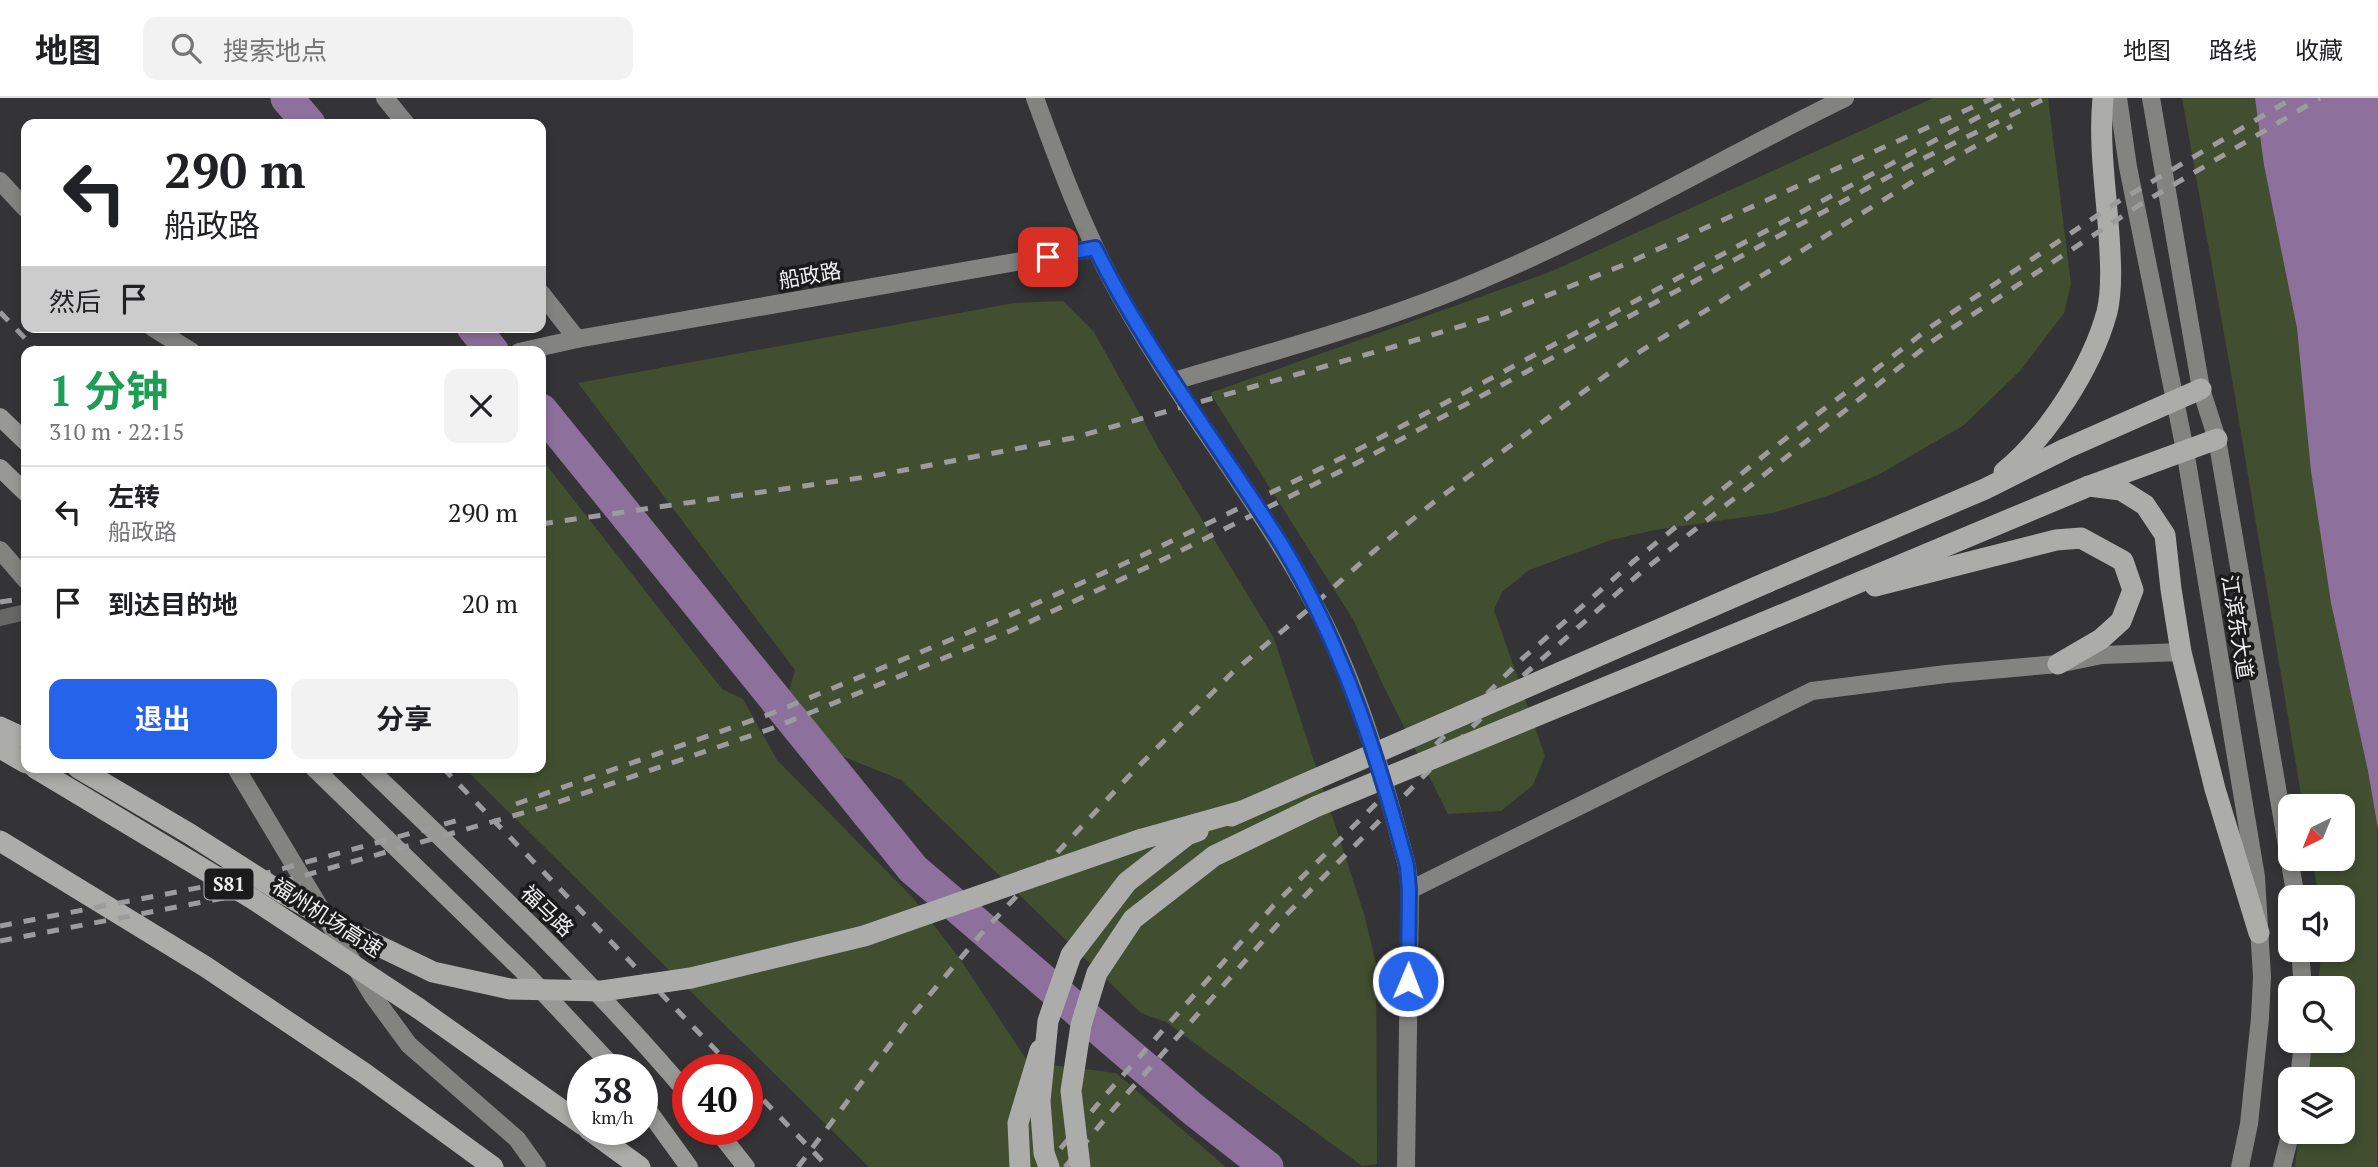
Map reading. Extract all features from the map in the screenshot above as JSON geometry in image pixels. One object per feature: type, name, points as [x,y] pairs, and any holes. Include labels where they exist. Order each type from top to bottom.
[{"type":"highway","points":[[1980,491],[2020,459],[2069,394],[2092,352],[2107,310],[2110,256],[2100,131],[2103,98]]},
{"type":"highway","points":[[1020,1167],[1018,1123],[1071,955],[1127,883],[1187,835],[1980,491],[2065,449],[2200,389]]},
{"type":"highway","points":[[1080,1167],[1071,1091],[1081,1025],[1097,973],[1133,919],[1214,856],[1315,807],[2089,486],[2217,439]]},
{"type":"highway","points":[[2089,486],[2121,490],[2145,505],[2165,535],[2181,652],[2215,789],[2259,933]]},
{"type":"highway","points":[[1815,600],[1972,564],[2056,540],[2081,538],[2123,561],[2133,590],[2121,621],[2101,639],[2058,664]]},
{"type":"highway","points":[[0,727],[21,737]]},
{"type":"highway","points":[[0,748],[21,760]]},
{"type":"highway","name":"福州机场高速","points":[[43,773],[253,899],[418,1008],[567,1114]]},
{"type":"highway","points":[[86,773],[354,934],[433,972],[510,989],[602,991],[705,975],[864,936],[1142,839],[1242,811]]},
{"type":"highway","points":[[0,841],[206,967],[364,1073],[493,1167]]},
{"type":"highway","points":[[1048,1021],[1040,1101],[1044,1153],[1049,1167]]},
{"type":"highway","points":[[610,1145],[640,1167]]},
{"type":"main road","points":[[0,417],[21,437]]},
{"type":"main road","points":[[0,468],[21,488]]},
{"type":"main road","points":[[319,773],[528,976],[601,1054]]},
{"type":"main road","name":"福马路","points":[[373,773],[570,965],[672,1076]]},
{"type":"main road","points":[[658,1124],[689,1167]]},
{"type":"main road","points":[[729,1145],[746,1167]]},
{"type":"street","points":[[385,98],[402,119]]},
{"type":"street","points":[[1035,98],[1072,197],[1124,303],[1282,546],[1328,631],[1363,718],[1407,866],[1406,1167]]},
{"type":"street","points":[[1174,381],[1367,321],[1488,277],[1594,229],[1845,98]]},
{"type":"street","name":"江滨东大道","points":[[2118,98],[2128,167],[2185,450],[2256,877],[2262,977],[2260,1018],[2249,1124],[2240,1167]]},
{"type":"street","points":[[2151,98],[2200,389],[2217,439],[2294,885]]},
{"type":"street","points":[[0,181],[21,204]]},
{"type":"street","name":"船政路","points":[[545,346],[1095,248]]},
{"type":"street","points":[[546,299],[577,339]]},
{"type":"street","points":[[162,333],[182,346]]},
{"type":"street","points":[[2,559],[21,576]]},
{"type":"street","points":[[0,618],[21,613]]},
{"type":"street","points":[[1409,890],[1812,691],[1946,674],[2058,664],[2102,655],[2181,652]]},
{"type":"street","points":[[239,773],[373,996],[409,1045],[517,1139],[537,1167]]},
{"type":"street","points":[[2282,1167],[2288,1144]]},
{"type":"green space","points":[[1933,98],[2048,98],[2071,284],[2064,313],[2020,371],[1964,425],[1878,475],[1827,496],[1773,513],[1655,530],[1611,540],[1529,570],[1502,592],[1494,610],[1545,756],[1533,785],[1501,811],[1448,814],[1354,621],[1210,393],[1550,272]]},
{"type":"green space","points":[[2182,98],[2378,98],[2377,1167],[2295,1167],[2298,1144],[2355,1144],[2355,1067],[2307,1067],[2309,1053],[2355,1053],[2355,976],[2319,976],[2320,962],[2355,962],[2355,885],[2317,885],[2314,872],[2356,872],[2356,794],[2301,794]]},
{"type":"green space","points":[[1063,301],[1094,332],[1159,449],[1274,638],[1365,917],[1376,964],[1377,1164],[1362,1166],[1166,1022],[1141,1013],[901,780],[837,754],[789,691],[795,670],[578,383],[1014,303]]},
{"type":"green space","points":[[546,464],[722,689],[743,699],[777,760],[913,898],[960,959],[1028,1062],[1116,1073],[1226,1167],[869,1167],[763,1063],[763,1054],[754,1054],[469,773],[546,773]]},
{"type":"shaded area","points":[[2255,98],[2378,98],[2378,829],[2331,603],[2311,471],[2297,328],[2264,165]]},
{"type":"waterway","points":[[287,98],[305,119]]},
{"type":"waterway","points":[[478,333],[488,346]]},
{"type":"waterway","points":[[546,416],[913,869],[1194,1110],[1267,1167]]},
{"type":"railway","points":[[546,523],[873,476],[1073,438],[1393,347],[1501,314],[1621,266],[1993,98]]},
{"type":"railway","points":[[516,804],[770,714],[1006,617],[1141,556],[1348,455],[2014,98]]},
{"type":"railway","points":[[0,941],[229,897],[544,807],[773,728],[1010,631],[1154,564],[1355,464],[1918,161],[2046,98]]},
{"type":"railway","points":[[1045,1167],[1274,905],[1522,659],[1634,561],[1767,453],[1932,326],[2116,203],[2293,98]]},
{"type":"railway","points":[[1065,1167],[1286,915],[1526,673],[1639,574],[1934,340],[2141,204],[2320,98]]},
{"type":"railway","points":[[798,1167],[910,1018],[982,933],[1130,775],[1233,672],[1381,545],[1434,502],[1628,359],[1925,174],[2012,126]]},
{"type":"railway","points":[[0,312],[32,346]]},
{"type":"railway","points":[[0,602],[21,599]]},
{"type":"railway","points":[[448,773],[719,1054]]},
{"type":"railway","points":[[0,926],[249,878],[459,820]]},
{"type":"railway","points":[[763,1100],[828,1167]]},
{"type":"route","points":[[1048,257],[1095,248],[1129,312],[1282,546],[1319,613],[1359,705],[1407,866],[1408,981]]}]
